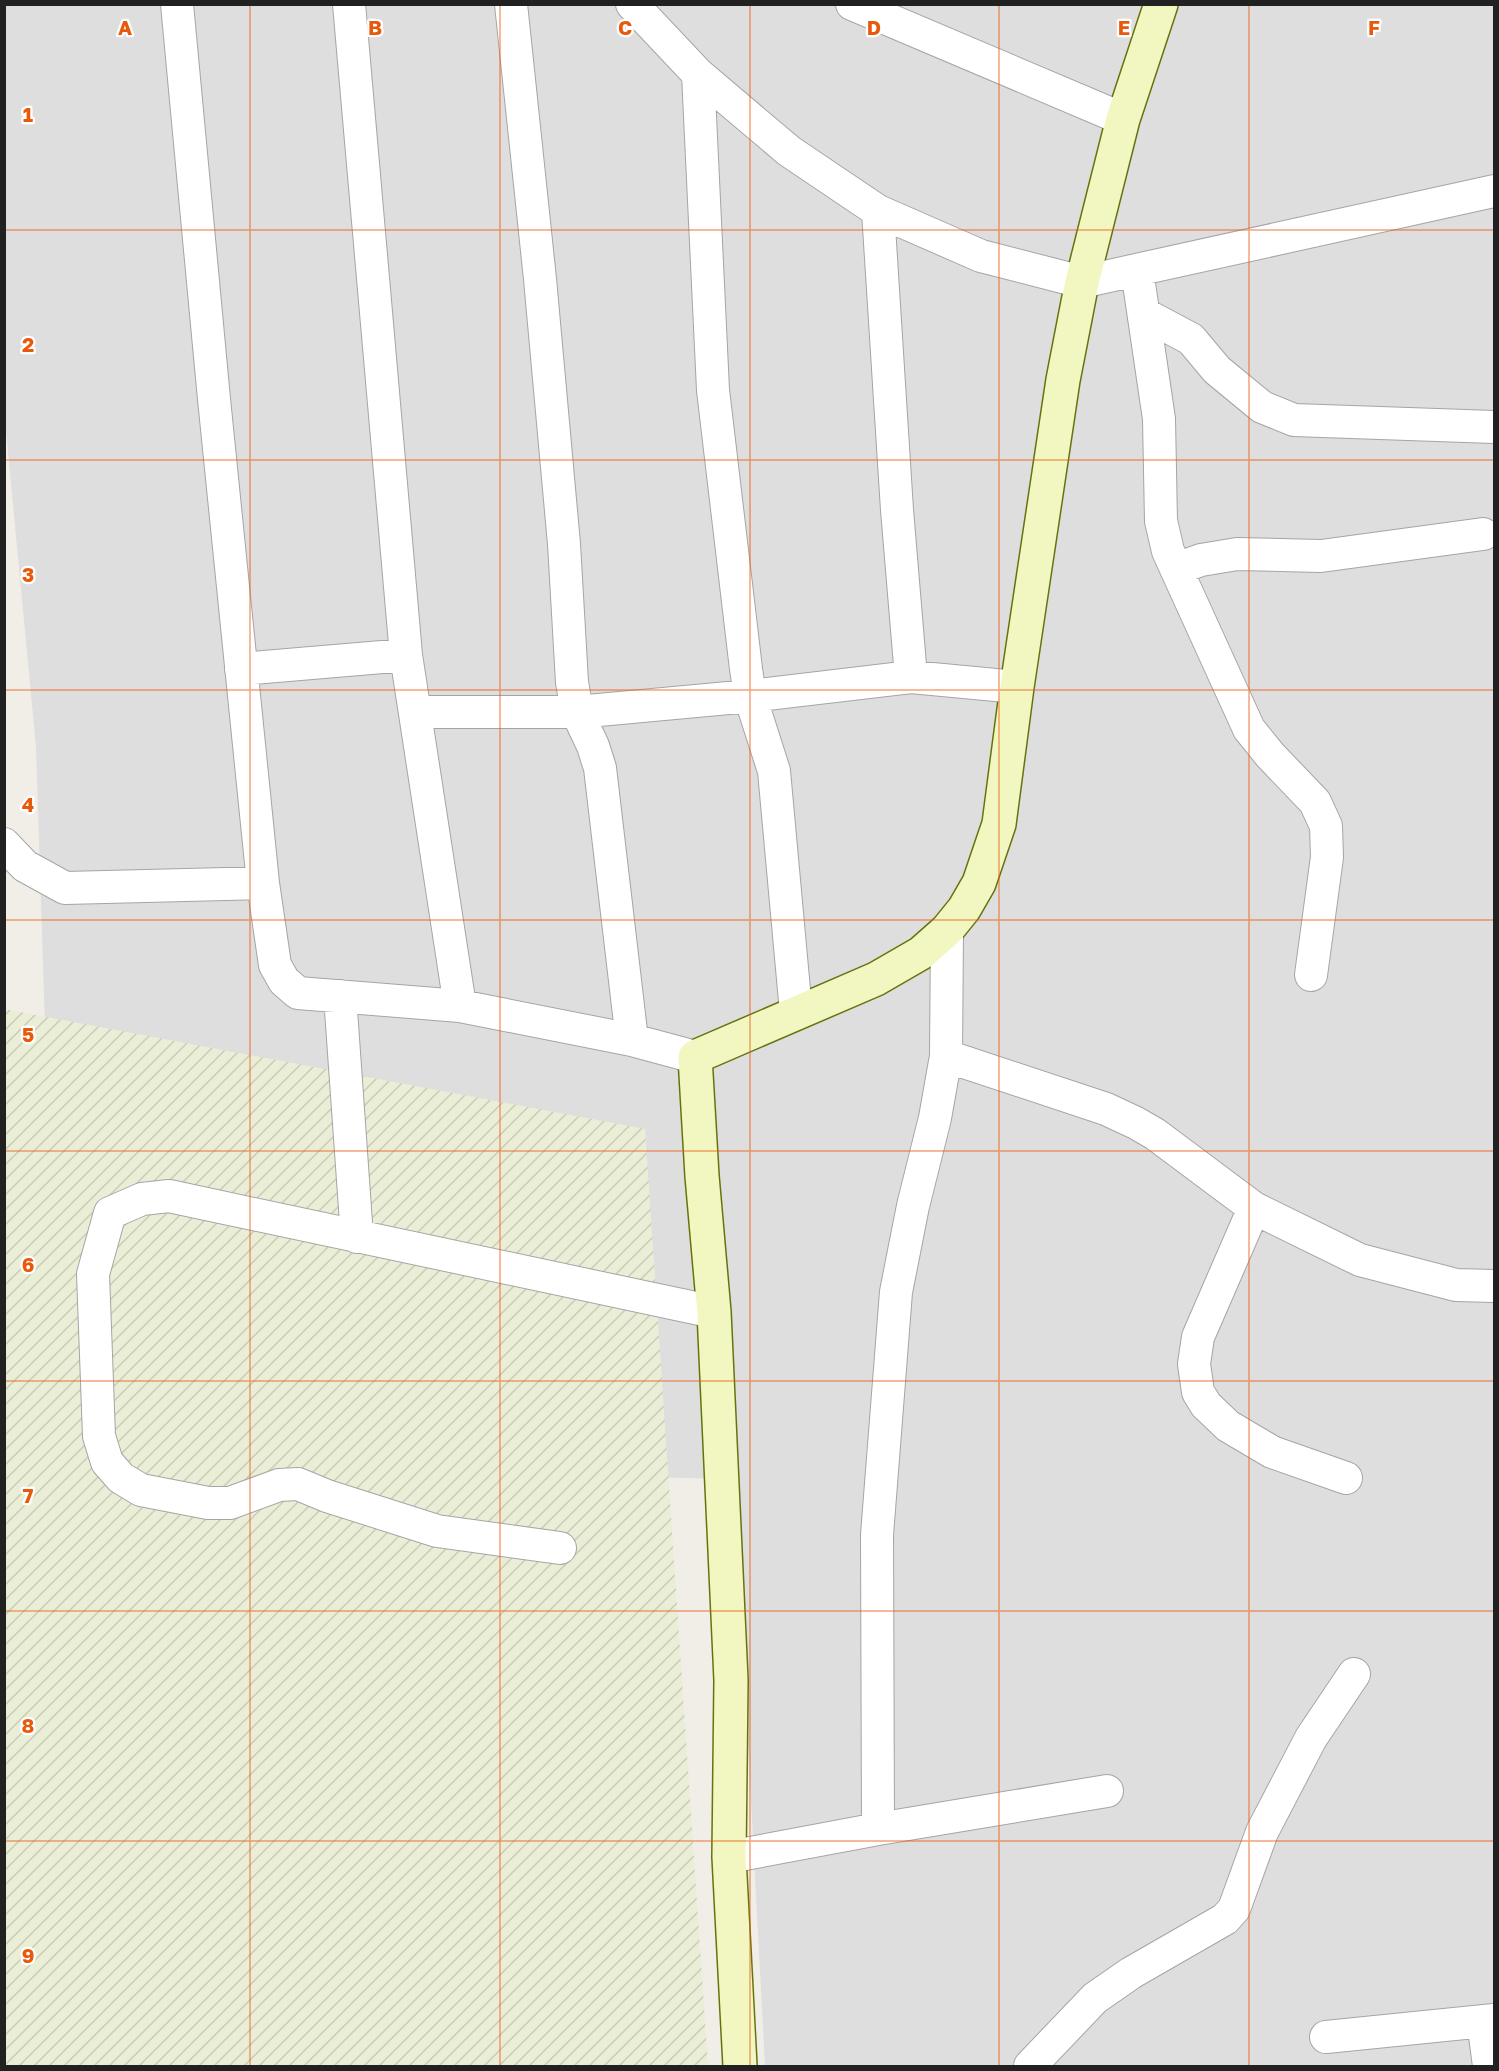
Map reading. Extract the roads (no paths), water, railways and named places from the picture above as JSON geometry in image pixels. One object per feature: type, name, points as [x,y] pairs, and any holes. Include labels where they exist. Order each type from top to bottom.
[{"type":"street","points":[[177,4],[241,669],[263,883],[275,965],[284,981],[298,993],[460,1006],[632,1040],[694,1057],[876,979],[903,964],[921,953],[947,930],[964,909],[979,883],[999,824],[1063,380],[1082,282],[1123,119],[1167,6]]},
{"type":"street","points":[[349,4],[406,655],[460,1006]]},
{"type":"street","points":[[511,4],[540,279],[564,544],[572,682],[577,712],[593,746],[600,768],[632,1040]]},
{"type":"street","points":[[632,4],[698,74],[789,151],[878,211],[981,256],[1082,282],[1494,190]]},
{"type":"street","points":[[852,4],[1123,119]]},
{"type":"street","points":[[698,74],[713,390],[750,696],[774,771],[796,1012]]},
{"type":"street","points":[[878,211],[897,510],[911,677]]},
{"type":"street","points":[[1137,270],[1159,419],[1161,522],[1168,551],[1250,729],[1270,755],[1315,802],[1326,826],[1327,857],[1311,975]]},
{"type":"street","points":[[1144,314],[1191,339],[1217,370],[1262,407],[1294,420],[1494,427]]},
{"type":"street","points":[[1176,569],[1201,560],[1237,554],[1321,556],[1483,534]]},
{"type":"street","points":[[241,669],[406,655]]},
{"type":"street","points":[[415,712],[577,712],[750,696],[911,677],[1017,687]]},
{"type":"street","points":[[4,844],[25,866],[65,888],[263,883]]},
{"type":"street","points":[[878,1829],[877,1535],[896,1292],[913,1206],[935,1118],[946,1056],[947,930]]},
{"type":"street","points":[[340,996],[357,1236]]},
{"type":"street","points":[[946,1056],[1106,1110],[1136,1123],[1155,1134],[1254,1208],[1360,1260],[1456,1286],[1494,1286]]},
{"type":"street","points":[[694,1057],[714,1312],[731,1680],[729,1857],[740,2067]]},
{"type":"street","points":[[560,1548],[437,1531],[327,1496],[298,1484],[279,1485],[230,1503],[197,1501],[141,1490],[121,1478],[107,1462],[99,1436],[93,1274],[110,1213],[142,1199],[169,1196],[714,1312]]},
{"type":"street","points":[[1254,1208],[1198,1337],[1194,1364],[1198,1392],[1206,1405],[1228,1426],[1272,1452],[1346,1478]]},
{"type":"street","points":[[1030,2067],[1095,1998],[1131,1973],[1226,1919],[1234,1909],[1262,1832],[1311,1738],[1354,1674]]},
{"type":"street","points":[[729,1857],[878,1829],[1107,1791]]},
{"type":"street","points":[[1326,2037],[1489,2020],[1489,2067]]}]
